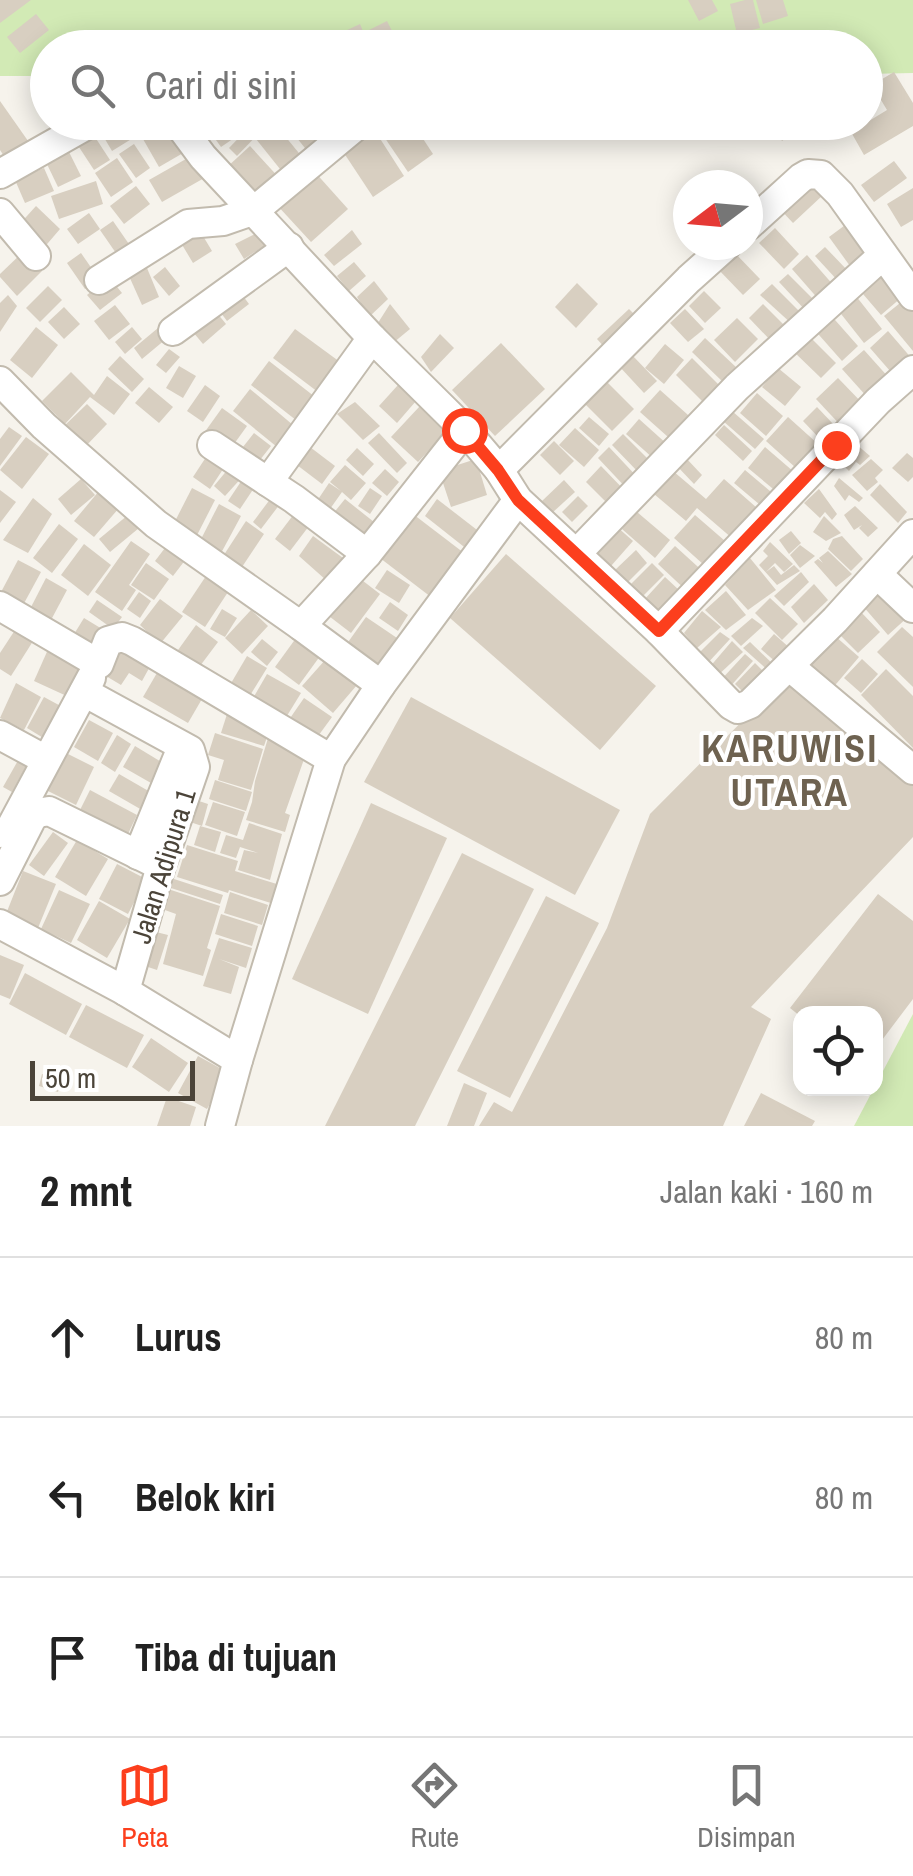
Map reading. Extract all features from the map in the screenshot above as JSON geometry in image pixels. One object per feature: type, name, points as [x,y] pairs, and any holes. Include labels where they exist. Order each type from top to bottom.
[{"type":"street","points":[[0,174],[60,140]]},
{"type":"street","points":[[190,140],[372,338],[464,430],[518,500],[577,552],[731,705],[738,708],[750,704],[913,534]]},
{"type":"street","points":[[100,280],[188,224],[223,221],[254,210],[339,140]]},
{"type":"street","points":[[763,212],[801,178],[822,174],[913,296]]},
{"type":"street","points":[[0,213],[36,256]]},
{"type":"street","points":[[173,331],[289,248]]},
{"type":"street","points":[[577,552],[737,387],[883,255]]},
{"type":"street","points":[[498,470],[710,260]]},
{"type":"street","points":[[268,482],[372,338]]},
{"type":"street","points":[[659,631],[913,370]]},
{"type":"street","points":[[0,381],[44,426],[156,524],[381,685]]},
{"type":"street","points":[[301,626],[367,554],[464,430]]},
{"type":"street","points":[[212,445],[367,554]]},
{"type":"street","points":[[220,1126],[331,759],[518,500]]},
{"type":"street","points":[[878,574],[913,608]]},
{"type":"street","points":[[0,606],[99,664]]},
{"type":"street","points":[[0,832],[10,829],[108,641],[122,637],[331,759]]},
{"type":"street","points":[[789,666],[913,770]]},
{"type":"street","name":"Jalan Adipura 1","points":[[84,692],[182,747],[150,861],[125,991]]},
{"type":"street","points":[[0,735],[46,760]]},
{"type":"street","points":[[0,880],[38,813],[54,812],[150,861]]},
{"type":"street","points":[[0,924],[125,991],[238,1060]]},
{"type":"green space","points":[[0,0],[913,0],[913,73],[883,74],[883,30],[30,30],[30,76],[0,76]]},
{"type":"green space","points":[[913,1014],[913,1126],[854,1126],[870,1096],[883,1096],[883,1071]]},
{"type":"building","points":[[0,0],[31,0],[0,23]]},
{"type":"building","points":[[688,0],[712,0],[718,11],[699,21]]},
{"type":"building","points":[[753,0],[760,28],[736,30],[730,4]]},
{"type":"building","points":[[756,0],[783,0],[788,16],[763,24]]},
{"type":"building","points":[[36,14],[49,30],[30,30],[30,45],[20,53],[7,37]]},
{"type":"building","points":[[387,21],[392,30],[369,30]]},
{"type":"building","points":[[894,72],[913,103],[913,126],[864,155],[856,140],[883,140],[883,112],[887,110],[883,103],[883,78]]},
{"type":"building","points":[[0,101],[33,148],[9,164],[0,150]]},
{"type":"building","points":[[97,140],[110,160],[94,170],[77,144]]},
{"type":"building","points":[[106,140],[130,140],[112,151]]},
{"type":"building","points":[[144,140],[183,140],[190,149],[159,167]]},
{"type":"building","points":[[237,140],[252,140],[237,156],[229,148]]},
{"type":"building","points":[[257,140],[288,140],[303,158],[284,174]]},
{"type":"building","points":[[298,140],[328,140],[330,143],[313,158]]},
{"type":"building","points":[[344,140],[381,140],[404,176],[373,197],[338,144]]},
{"type":"building","points":[[386,140],[424,140],[433,154],[408,172]]},
{"type":"building","points":[[134,144],[150,168],[136,178],[119,154]]},
{"type":"building","points":[[250,146],[282,181],[259,203],[226,168]]},
{"type":"building","points":[[67,148],[81,176],[58,187],[44,158]]},
{"type":"building","points":[[193,155],[206,177],[162,202],[149,180]]},
{"type":"building","points":[[117,158],[133,182],[111,197],[95,173]]},
{"type":"building","points":[[894,161],[907,178],[874,202],[861,185]]},
{"type":"building","points":[[44,168],[54,191],[25,203],[15,180]]},
{"type":"building","points":[[313,170],[348,209],[311,242],[276,204]]},
{"type":"building","points":[[809,180],[823,195],[793,223],[779,208]]},
{"type":"building","points":[[96,181],[103,204],[59,219],[51,196]]},
{"type":"building","points":[[136,186],[150,204],[124,224],[110,206]]},
{"type":"building","points":[[913,188],[913,220],[901,227],[887,204]]},
{"type":"building","points":[[36,206],[60,229],[42,250],[17,227]]},
{"type":"building","points":[[89,213],[100,229],[78,244],[67,229]]},
{"type":"building","points":[[852,220],[873,250],[850,266],[829,237]]},
{"type":"building","points":[[113,221],[131,247],[118,256],[100,230]]},
{"type":"building","points":[[197,226],[212,251],[193,263],[178,238]]},
{"type":"building","points":[[775,228],[799,254],[784,269],[763,247],[763,239]]},
{"type":"building","points":[[352,230],[362,244],[334,266],[324,255]]},
{"type":"building","points":[[257,233],[267,244],[244,259],[235,244]]},
{"type":"building","points":[[825,247],[849,272],[839,282],[815,256]]},
{"type":"building","points":[[24,251],[42,271],[17,296],[0,274]]},
{"type":"building","points":[[81,253],[99,279],[85,289],[67,263]]},
{"type":"building","points":[[807,255],[835,287],[820,301],[792,269]]},
{"type":"building","points":[[725,260],[742,260],[760,279],[743,295],[717,268]]},
{"type":"building","points":[[354,262],[366,276],[349,291],[337,276]]},
{"type":"building","points":[[165,267],[180,286],[169,296],[153,277]]},
{"type":"building","points":[[147,268],[159,297],[142,305],[129,276]]},
{"type":"building","points":[[879,269],[902,297],[881,315],[857,287]]},
{"type":"building","points":[[788,274],[816,302],[807,312],[779,282]]},
{"type":"building","points":[[109,277],[122,293],[100,310],[87,295]]},
{"type":"building","points":[[374,281],[388,299],[369,317],[357,297]]},
{"type":"building","points":[[577,283],[598,304],[576,328],[555,307]]},
{"type":"building","points":[[772,284],[803,315],[793,325],[760,295]]},
{"type":"building","points":[[48,286],[62,300],[40,322],[26,308]]},
{"type":"building","points":[[704,291],[721,308],[705,323],[689,306]]},
{"type":"building","points":[[852,291],[882,329],[864,343],[834,305]]},
{"type":"building","points":[[240,292],[249,304],[227,321],[218,309]]},
{"type":"building","points":[[8,295],[17,306],[0,332],[0,303]]},
{"type":"building","points":[[905,299],[913,309],[913,351],[884,316]]},
{"type":"building","points":[[390,304],[410,329],[393,343],[376,326]]},
{"type":"building","points":[[763,304],[788,329],[773,343],[749,318]]},
{"type":"building","points":[[115,305],[130,324],[109,340],[94,321]]},
{"type":"building","points":[[64,307],[80,324],[64,339],[48,322]]},
{"type":"building","points":[[629,309],[638,318],[606,349],[597,339]]},
{"type":"building","points":[[685,309],[704,329],[688,342],[670,323]]},
{"type":"building","points":[[828,312],[858,346],[842,361],[812,327]]},
{"type":"building","points":[[217,313],[226,324],[203,344],[193,332]]},
{"type":"building","points":[[737,318],[758,339],[735,362],[714,340]]},
{"type":"building","points":[[36,327],[58,345],[32,378],[10,360]]},
{"type":"building","points":[[132,327],[142,339],[125,354],[115,342]]},
{"type":"building","points":[[158,328],[166,339],[142,359],[134,348]]},
{"type":"building","points":[[295,329],[340,362],[318,392],[273,358]]},
{"type":"building","points":[[888,331],[913,360],[897,379],[870,348]]},
{"type":"building","points":[[440,334],[454,348],[431,372],[421,357]]},
{"type":"building","points":[[807,334],[836,363],[821,378],[792,350]]},
{"type":"building","points":[[705,338],[738,369],[725,384],[692,352]]},
{"type":"building","points":[[501,343],[545,389],[495,436],[452,390]]},
{"type":"building","points":[[665,344],[684,360],[664,384],[645,368]]},
{"type":"building","points":[[169,349],[180,357],[166,373],[156,365]]},
{"type":"building","points":[[864,350],[890,379],[868,398],[842,369]]},
{"type":"building","points":[[632,355],[657,381],[644,393],[619,366]]},
{"type":"building","points":[[120,356],[144,379],[132,392],[108,369]]},
{"type":"building","points":[[692,358],[724,390],[708,407],[676,375]]},
{"type":"building","points":[[269,361],[319,400],[301,424],[251,385]]},
{"type":"building","points":[[179,366],[196,376],[183,398],[166,388]]},
{"type":"building","points":[[778,368],[801,387],[785,406],[762,387]]},
{"type":"building","points":[[71,372],[94,395],[107,376],[130,394],[114,415],[90,397],[65,424],[42,401]]},
{"type":"building","points":[[838,378],[866,407],[844,429],[816,399]]},
{"type":"building","points":[[607,382],[634,409],[612,431],[585,404]]},
{"type":"building","points":[[205,385],[220,396],[203,422],[187,411]]},
{"type":"building","points":[[398,385],[416,401],[397,423],[379,406]]},
{"type":"building","points":[[149,387],[173,407],[159,423],[135,403]]},
{"type":"building","points":[[250,389],[299,430],[282,451],[233,411]]},
{"type":"building","points":[[660,390],[697,423],[677,445],[640,412]]},
{"type":"building","points":[[757,393],[783,416],[766,436],[740,413]]},
{"type":"building","points":[[355,402],[380,426],[363,440],[337,414]]},
{"type":"building","points":[[87,404],[107,424],[83,449],[62,428]]},
{"type":"building","points":[[420,406],[447,431],[418,462],[391,437]]},
{"type":"building","points":[[817,407],[835,426],[821,440],[803,421]]},
{"type":"building","points":[[222,408],[247,426],[229,451],[204,433]]},
{"type":"building","points":[[732,411],[764,439],[755,449],[723,421]]},
{"type":"building","points":[[589,417],[609,434],[599,446],[579,428]]},
{"type":"building","points":[[788,417],[818,444],[796,468],[766,441]]},
{"type":"building","points":[[639,419],[668,445],[654,459],[626,434]]},
{"type":"building","points":[[724,425],[752,451],[743,461],[715,435]]},
{"type":"building","points":[[9,427],[22,436],[0,466],[0,439]]},
{"type":"building","points":[[575,428],[599,450],[584,467],[559,445]]},
{"type":"building","points":[[254,433],[271,446],[256,465],[239,452]]},
{"type":"building","points":[[379,433],[407,463],[397,473],[368,443]]},
{"type":"building","points":[[623,434],[652,463],[640,474],[612,445]]},
{"type":"building","points":[[26,437],[49,454],[22,489],[0,470]]},
{"type":"building","points":[[554,441],[574,461],[560,475],[540,455]]},
{"type":"building","points":[[306,444],[335,466],[322,484],[293,462]]},
{"type":"building","points":[[856,444],[870,456],[860,465],[856,462],[849,471],[840,462]]},
{"type":"building","points":[[609,447],[641,481],[630,492],[598,458]]},
{"type":"building","points":[[765,447],[801,478],[784,498],[748,468]]},
{"type":"building","points":[[212,448],[229,460],[210,489],[193,477]]},
{"type":"building","points":[[357,448],[374,464],[363,476],[346,460]]},
{"type":"building","points":[[907,453],[913,458],[913,477],[908,482],[892,468]]},
{"type":"building","points":[[685,457],[702,475],[694,484],[676,465]]},
{"type":"building","points":[[476,459],[487,495],[451,507],[439,471]]},
{"type":"building","points":[[871,459],[883,470],[875,478],[878,482],[867,491],[852,475]]},
{"type":"building","points":[[233,463],[245,474],[225,496],[214,486]]},
{"type":"building","points":[[345,465],[366,483],[351,500],[342,492],[325,516],[313,507],[329,483],[341,491],[330,482]]},
{"type":"building","points":[[601,466],[628,494],[613,509],[586,482]]},
{"type":"building","points":[[385,469],[399,482],[387,496],[372,483]]},
{"type":"building","points":[[745,470],[777,497],[766,510],[734,483]]},
{"type":"building","points":[[673,471],[706,499],[724,479],[765,515],[740,545],[697,508],[686,521],[654,494]]},
{"type":"building","points":[[244,477],[256,485],[240,509],[228,501]]},
{"type":"building","points":[[839,478],[863,498],[859,502],[849,495],[845,501],[834,486]]},
{"type":"building","points":[[81,479],[95,495],[71,515],[58,499]]},
{"type":"building","points":[[564,480],[575,492],[552,513],[542,501]]},
{"type":"building","points":[[880,484],[907,512],[898,523],[870,495]]},
{"type":"building","points":[[192,488],[215,500],[193,543],[170,531]]},
{"type":"building","points":[[370,488],[382,496],[370,514],[358,506]]},
{"type":"building","points":[[819,489],[837,514],[832,520],[825,512],[820,518],[804,503]]},
{"type":"building","points":[[0,490],[16,502],[0,523]]},
{"type":"building","points":[[99,491],[119,508],[94,537],[74,521]]},
{"type":"building","points":[[578,496],[588,506],[572,522],[562,512]]},
{"type":"building","points":[[33,498],[52,514],[28,553],[3,540]]},
{"type":"building","points":[[271,498],[280,504],[261,529],[253,522]]},
{"type":"building","points":[[345,499],[379,526],[366,542],[332,515]]},
{"type":"building","points":[[437,499],[481,533],[468,550],[425,516]]},
{"type":"building","points":[[219,504],[241,516],[220,555],[199,543]]},
{"type":"building","points":[[855,506],[878,528],[868,537],[859,528],[862,525],[854,530],[844,515]]},
{"type":"building","points":[[409,511],[464,553],[431,597],[376,555]]},
{"type":"building","points":[[637,512],[670,540],[655,558],[622,529]]},
{"type":"building","points":[[294,514],[309,526],[290,551],[275,539]]},
{"type":"building","points":[[128,515],[139,528],[110,552],[99,539]]},
{"type":"building","points":[[695,515],[725,541],[704,565],[674,538]]},
{"type":"building","points":[[824,516],[841,533],[826,541],[813,532]]},
{"type":"building","points":[[246,521],[264,534],[236,576],[218,564]]},
{"type":"building","points":[[59,524],[78,539],[52,573],[33,558]]},
{"type":"building","points":[[616,526],[633,541],[611,566],[594,550]]},
{"type":"building","points":[[791,531],[801,543],[789,554],[779,540]]},
{"type":"building","points":[[313,536],[343,558],[326,580],[299,556]]},
{"type":"building","points":[[842,536],[863,559],[851,571],[828,549],[833,539]]},
{"type":"building","points":[[131,541],[150,554],[129,585],[136,590],[122,611],[95,592]]},
{"type":"building","points":[[770,542],[793,564],[784,572],[775,563],[766,572],[774,566],[781,575],[794,565],[800,571],[777,585],[759,565],[768,556],[763,551]]},
{"type":"building","points":[[84,544],[111,565],[88,596],[61,575]]},
{"type":"building","points":[[168,544],[186,559],[173,576],[155,561]]},
{"type":"building","points":[[800,545],[815,556],[800,568],[790,555]]},
{"type":"building","points":[[675,546],[708,576],[690,594],[658,564]]},
{"type":"building","points":[[636,550],[647,563],[627,583],[615,570]]},
{"type":"building","points":[[828,551],[852,574],[836,587],[814,562],[818,559],[823,563],[819,558]]},
{"type":"building","points":[[506,554],[656,686],[600,750],[450,618]]},
{"type":"building","points":[[750,558],[776,590],[748,610],[725,585]]},
{"type":"building","points":[[18,560],[41,572],[22,607],[0,594]]},
{"type":"building","points":[[146,563],[169,579],[154,600],[131,585]]},
{"type":"building","points":[[652,563],[664,575],[640,599],[628,587]]},
{"type":"building","points":[[387,570],[410,585],[399,603],[375,588]]},
{"type":"building","points":[[801,572],[809,582],[784,606],[774,596]]},
{"type":"building","points":[[208,573],[230,589],[205,627],[182,612]]},
{"type":"building","points":[[354,574],[380,594],[351,633],[325,613]]},
{"type":"building","points":[[665,577],[680,591],[659,613],[644,600]]},
{"type":"building","points":[[46,578],[67,590],[51,620],[30,609]]},
{"type":"building","points":[[814,584],[828,600],[804,623],[791,607]]},
{"type":"building","points":[[884,586],[909,616],[888,635],[862,605]]},
{"type":"building","points":[[726,591],[746,615],[726,630],[705,610]]},
{"type":"building","points":[[139,592],[151,601],[140,618],[127,609]]},
{"type":"building","points":[[770,598],[798,624],[782,640],[755,613]]},
{"type":"building","points":[[160,599],[183,616],[160,644],[140,625]]},
{"type":"building","points":[[97,600],[122,617],[113,629],[89,612]]},
{"type":"building","points":[[390,602],[408,615],[398,631],[379,618]]},
{"type":"building","points":[[222,609],[237,618],[225,637],[210,629]]},
{"type":"building","points":[[251,610],[268,626],[242,654],[225,638]]},
{"type":"building","points":[[859,610],[880,632],[858,653],[837,632]]},
{"type":"building","points":[[702,611],[721,627],[697,648],[684,633]]},
{"type":"building","points":[[366,617],[397,638],[377,666],[346,645]]},
{"type":"building","points":[[84,618],[107,632],[95,654],[71,639]]},
{"type":"building","points":[[752,618],[763,626],[741,646],[731,636]]},
{"type":"building","points":[[196,625],[218,642],[194,674],[173,657]]},
{"type":"building","points":[[17,627],[35,638],[11,676],[0,669],[0,653]]},
{"type":"building","points":[[902,627],[913,637],[913,687],[877,652]]},
{"type":"building","points":[[720,632],[730,639],[705,666],[696,656]]},
{"type":"building","points":[[299,634],[323,652],[299,685],[275,667]]},
{"type":"building","points":[[774,634],[791,649],[778,664],[761,649]]},
{"type":"building","points":[[835,636],[859,657],[831,690],[806,669]]},
{"type":"building","points":[[262,639],[278,652],[267,666],[251,652]]},
{"type":"building","points":[[732,641],[743,652],[716,677],[708,669]]},
{"type":"building","points":[[750,642],[776,667],[771,673],[743,648]]},
{"type":"building","points":[[125,643],[153,661],[142,681],[129,673],[121,685],[106,676]]},
{"type":"building","points":[[50,645],[87,663],[71,698],[34,681]]},
{"type":"building","points":[[745,654],[753,661],[728,689],[719,682]]},
{"type":"building","points":[[247,656],[267,668],[246,702],[227,690]]},
{"type":"building","points":[[326,659],[357,685],[333,713],[302,686]]},
{"type":"building","points":[[862,659],[878,674],[861,693],[844,678]]},
{"type":"building","points":[[755,663],[767,675],[746,695],[735,684]]},
{"type":"building","points":[[161,666],[206,692],[188,723],[143,697]]},
{"type":"building","points":[[886,669],[913,696],[913,748],[861,695]]},
{"type":"building","points":[[790,673],[913,779],[913,837],[751,1007],[771,1019],[723,1126],[479,1126],[494,1102],[512,1112],[607,928],[650,814]]},
{"type":"building","points":[[267,674],[301,693],[282,724],[249,705]]},
{"type":"building","points":[[16,683],[41,697],[24,730],[0,718]]},
{"type":"building","points":[[44,697],[68,710],[50,742],[27,728]]},
{"type":"building","points":[[411,697],[620,810],[575,895],[364,782]]},
{"type":"building","points":[[304,698],[332,717],[313,743],[286,724]]},
{"type":"building","points":[[227,714],[270,728],[264,746],[221,733]]},
{"type":"building","points":[[89,720],[113,733],[98,761],[74,747]]},
{"type":"building","points":[[215,733],[263,749],[251,790],[218,780],[224,760],[208,755]]},
{"type":"building","points":[[117,735],[131,744],[115,772],[101,763]]},
{"type":"building","points":[[269,735],[308,748],[285,813],[290,815],[285,832],[246,820]]},
{"type":"building","points":[[135,746],[163,763],[151,783],[123,767]]},
{"type":"building","points":[[62,751],[94,767],[76,805],[44,789]]},
{"type":"building","points":[[20,757],[29,761],[12,792],[3,787]]},
{"type":"building","points":[[119,774],[152,793],[142,810],[109,791]]},
{"type":"building","points":[[215,780],[252,792],[246,811],[209,799]]},
{"type":"building","points":[[90,790],[137,815],[127,836],[79,812]]},
{"type":"building","points":[[196,800],[208,804],[202,826],[190,822]]},
{"type":"building","points":[[213,802],[245,812],[237,836],[205,825]]},
{"type":"building","points":[[371,803],[447,838],[368,1014],[292,979]]},
{"type":"building","points":[[249,823],[282,834],[270,880],[238,870],[244,850],[258,853],[240,847],[236,858],[220,853],[226,835],[243,840]]},
{"type":"building","points":[[200,826],[221,832],[215,852],[194,845]]},
{"type":"building","points":[[53,832],[68,843],[44,876],[29,865]]},
{"type":"building","points":[[77,840],[108,859],[86,896],[55,877]]},
{"type":"building","points":[[187,845],[238,861],[235,871],[280,885],[274,904],[177,877]]},
{"type":"building","points":[[462,853],[534,889],[415,1126],[325,1126]]},
{"type":"building","points":[[117,864],[146,879],[128,914],[99,899]]},
{"type":"building","points":[[23,871],[56,884],[38,928],[6,914]]},
{"type":"building","points":[[174,879],[223,895],[220,904],[171,888]]},
{"type":"building","points":[[168,889],[220,906],[203,976],[163,964],[176,914],[162,909]]},
{"type":"building","points":[[59,890],[90,904],[71,943],[41,929]]},
{"type":"building","points":[[230,892],[268,905],[262,925],[224,913]]},
{"type":"building","points":[[878,894],[913,921],[913,999],[883,1039],[883,1006],[790,1008]]},
{"type":"building","points":[[546,896],[599,923],[510,1098],[457,1071]]},
{"type":"building","points":[[99,901],[130,919],[107,958],[77,940]]},
{"type":"building","points":[[221,914],[258,926],[252,946],[215,934]]},
{"type":"building","points":[[156,932],[168,935],[157,970],[145,966]]},
{"type":"building","points":[[219,938],[252,948],[246,968],[219,959],[239,967],[231,994],[203,986]]},
{"type":"building","points":[[0,955],[24,965],[10,999],[0,995]]},
{"type":"building","points":[[25,973],[82,1004],[66,1035],[9,1004]]},
{"type":"building","points":[[86,1005],[144,1035],[127,1068],[69,1037]]},
{"type":"building","points":[[151,1038],[188,1063],[169,1092],[132,1067]]},
{"type":"building","points":[[198,1056],[227,1072],[207,1109],[178,1093]]},
{"type":"building","points":[[42,1074],[61,1080],[58,1092],[39,1086]]},
{"type":"building","points":[[464,1083],[487,1093],[474,1126],[447,1126]]},
{"type":"building","points":[[761,1093],[815,1121],[812,1126],[744,1126]]},
{"type":"building","points":[[167,1097],[196,1107],[190,1126],[157,1126]]},
{"type":"district","name":"KARUWISI UTARA","points":[[790,770]]},
{"type":"route","points":[[464,430],[518,500],[659,631],[836,445]]}]
